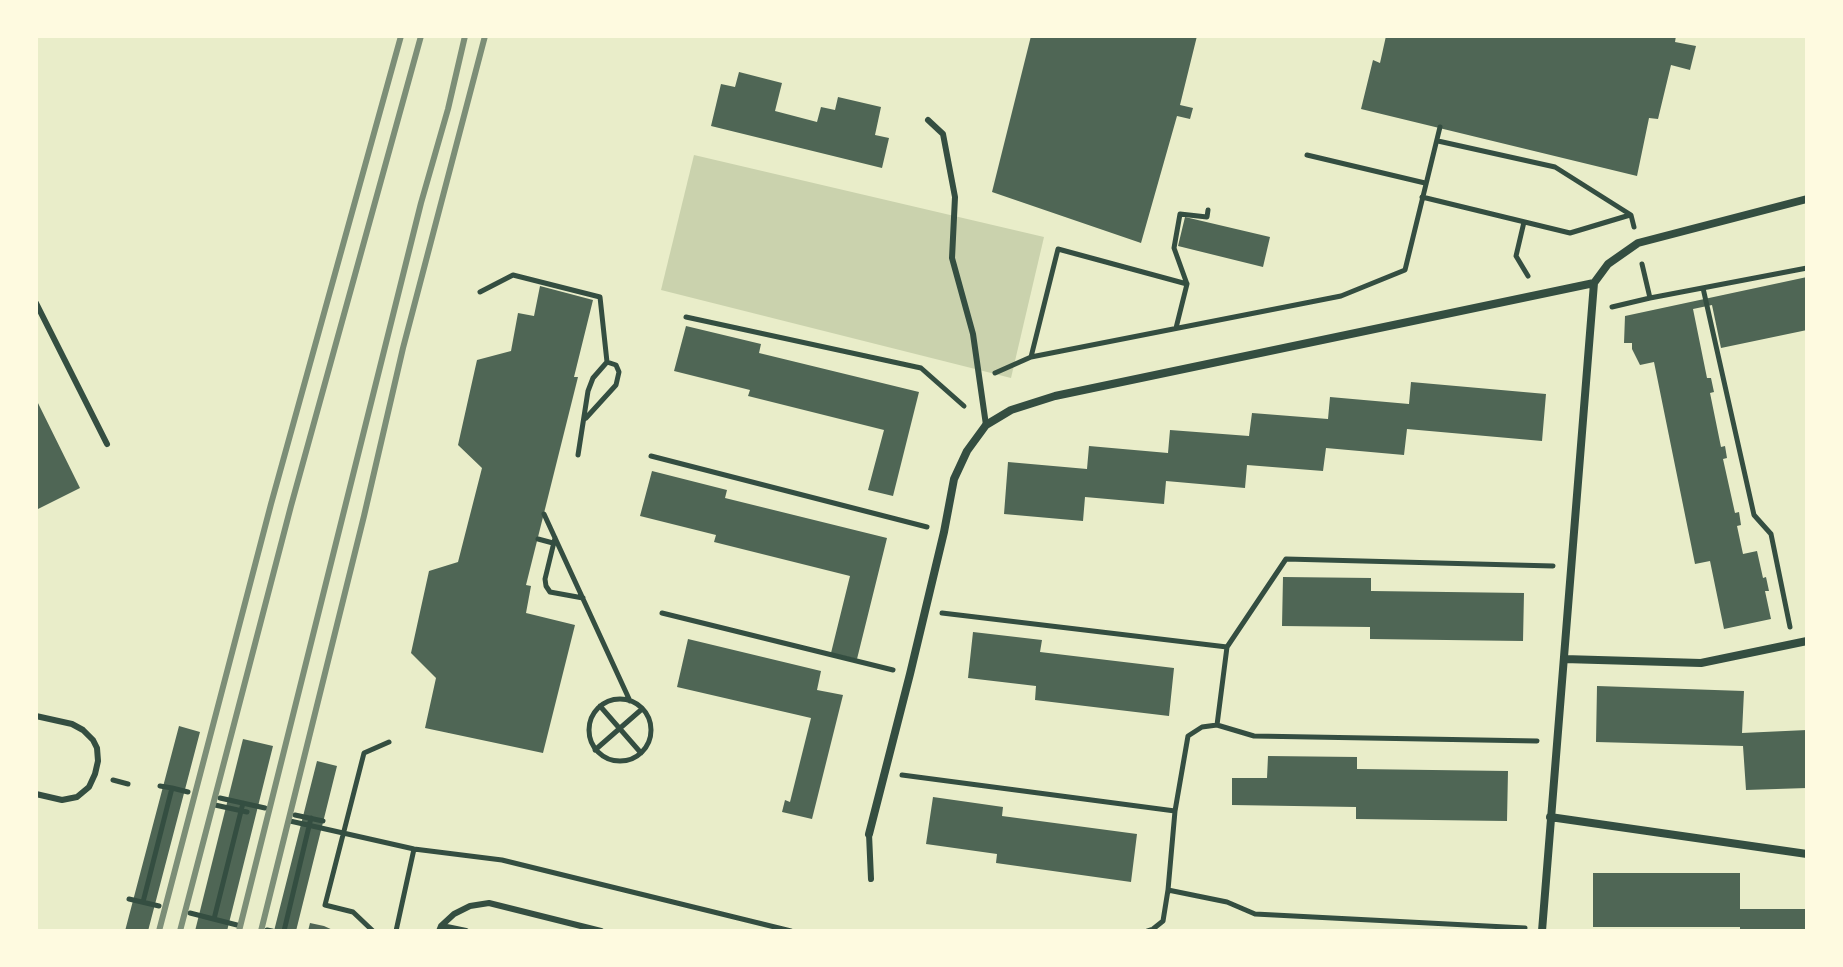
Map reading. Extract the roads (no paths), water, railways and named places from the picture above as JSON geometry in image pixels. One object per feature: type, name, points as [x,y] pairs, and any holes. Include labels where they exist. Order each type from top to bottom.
[{"type":"street","points":[[1542,930],[1594,283],[1608,264],[1638,243],[1807,199]]},
{"type":"street","points":[[869,834],[944,532],[954,479],[967,451],[986,425],[1011,410],[1055,396],[1594,283]]},
{"type":"street","points":[[1564,659],[1701,663],[1807,641]]},
{"type":"street","points":[[1550,817],[1807,854]]},
{"type":"lane","points":[[928,120],[943,134],[955,197],[952,258],[973,334],[986,425]]},
{"type":"lane","points":[[36,303],[107,444]]},
{"type":"lane","points":[[36,716],[72,724],[83,730],[97,748],[98,761],[89,787],[77,797],[62,800],[36,794]]},
{"type":"lane","points":[[869,834],[871,879]]},
{"type":"lane","points":[[440,929],[454,914],[470,906],[489,903],[601,931]]},
{"type":"lane","points":[[440,929],[466,931]]},
{"type":"railway","points":[[159,931],[271,504],[401,36]]},
{"type":"railway","points":[[180,931],[291,506],[421,36]]},
{"type":"railway","points":[[239,931],[465,36]]},
{"type":"railway","points":[[261,931],[403,348],[485,36]]}]
